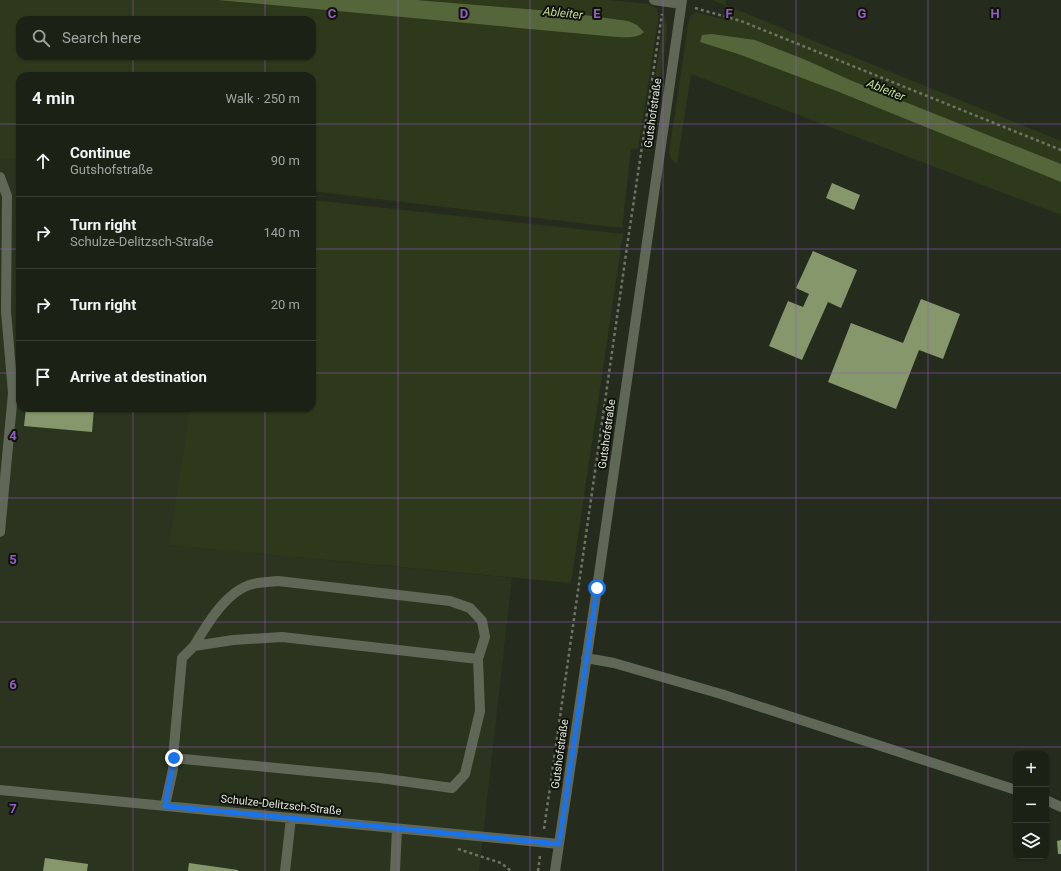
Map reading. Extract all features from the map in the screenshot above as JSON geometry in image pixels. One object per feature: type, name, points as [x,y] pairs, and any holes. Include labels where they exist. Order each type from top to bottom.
[{"type":"street","points":[[659,0],[681,2]]},
{"type":"street","name":"Gutshofstraße","points":[[555,871],[681,2]]},
{"type":"street","points":[[0,177],[7,196],[6,312],[13,393],[0,532]]},
{"type":"street","points":[[165,806],[174,758],[182,658],[194,646],[211,618],[234,593],[252,584],[278,580],[450,601],[470,608],[482,621],[485,637],[478,659],[480,710],[465,774],[452,788],[380,778],[174,758]]},
{"type":"street","points":[[194,646],[233,640],[282,637],[478,659]]},
{"type":"street","points":[[586,658],[614,663],[721,694],[1013,789]]},
{"type":"street","name":"Schulze-Delitzsch-Straße","points":[[0,790],[559,844]]},
{"type":"street","points":[[1049,801],[1061,807]]},
{"type":"street","points":[[285,871],[291,818]]},
{"type":"street","points":[[395,871],[397,829]]},
{"type":"path","points":[[538,871],[629,233],[659,0]]},
{"type":"path","points":[[681,2],[741,21],[1061,150]]},
{"type":"path","points":[[452,834],[459,850],[501,863],[511,871]]},
{"type":"shaded area","points":[[0,0],[608,0],[648,4],[656,8],[658,12],[638,149],[631,149],[622,228],[316,191],[316,72],[16,72],[16,160],[0,158]]},
{"type":"shaded area","points":[[712,0],[726,0],[725,5]]},
{"type":"shaded area","points":[[725,5],[1061,141],[1061,164],[850,80],[806,60],[755,40],[700,42],[741,55],[839,92],[1061,182],[1061,215],[691,74],[677,164],[671,159],[669,153],[689,19],[691,15],[696,12],[722,19]]},
{"type":"shaded area","points":[[665,15],[667,27],[666,38],[650,151],[644,150]]},
{"type":"shaded area","points":[[0,158],[16,160],[16,412],[189,412],[170,545],[512,578],[479,871],[0,871]]},
{"type":"shaded area","points":[[316,200],[623,234],[571,583],[169,545],[189,412],[316,412]]},
{"type":"water","name":"Ableiter","points":[[218,0],[416,0],[563,12],[628,21],[637,25],[644,32],[635,37],[617,37]]},
{"type":"water","points":[[712,34],[755,40],[806,60],[850,80],[1061,164],[1061,182],[839,92],[741,55],[700,42],[702,35]]},
{"type":"building","points":[[832,183],[860,195],[854,210],[826,198]]},
{"type":"building","points":[[813,251],[857,270],[841,308],[828,302],[802,360],[769,346],[788,301],[803,307],[809,294],[796,288]]},
{"type":"building","points":[[921,299],[960,314],[943,359],[919,350],[896,409],[828,382],[851,323],[903,343]]},
{"type":"building","points":[[26,412],[94,412],[92,432],[24,426]]},
{"type":"building","points":[[1061,840],[1061,854],[1058,854],[1057,841]]},
{"type":"building","points":[[45,858],[88,864],[87,871],[43,871]]},
{"type":"building","points":[[189,863],[238,870],[238,871],[188,871]]},
{"type":"route","points":[[174,758],[165,806],[559,844],[597,588]]}]
